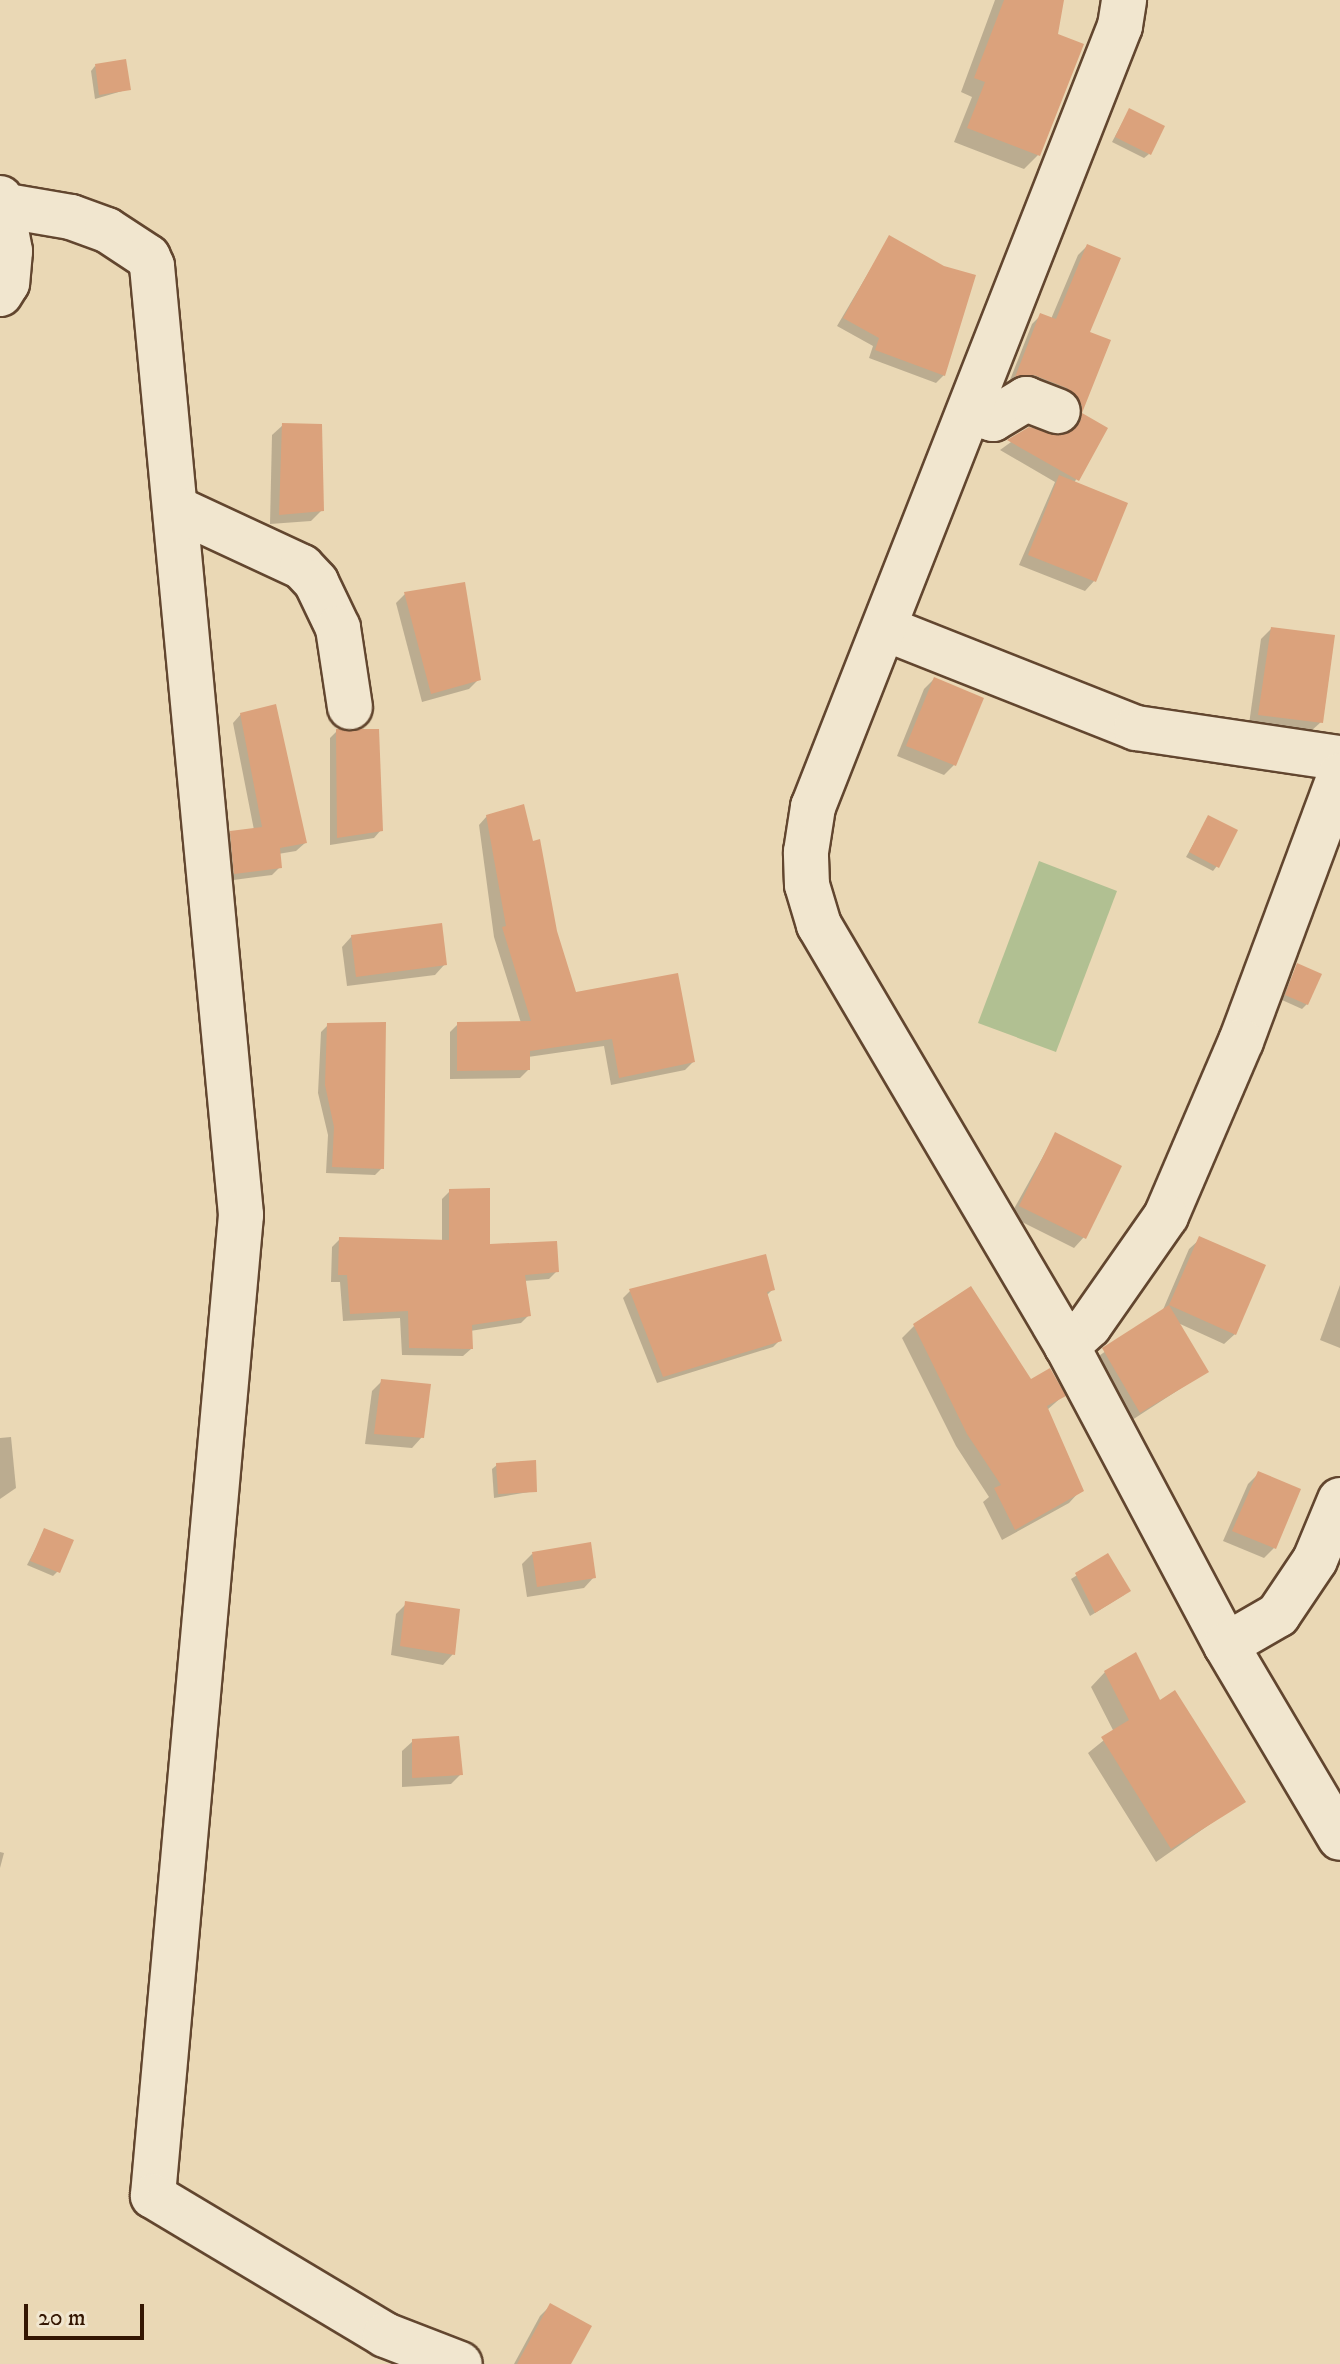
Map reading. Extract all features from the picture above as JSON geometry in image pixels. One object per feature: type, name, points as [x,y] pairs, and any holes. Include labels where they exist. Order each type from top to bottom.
[{"type":"street","points":[[1124,0],[1120,26],[886,629],[813,807],[807,885],[832,947],[1067,1346],[1226,1645],[1340,1838]]},
{"type":"street","points":[[0,294],[7,283],[10,251],[1,201],[71,217],[107,230],[148,257],[175,508],[241,1215],[153,2196],[385,2335],[460,2364]]},
{"type":"street","points":[[970,412],[993,419],[1026,399],[1058,411]]},
{"type":"street","points":[[175,508],[302,567],[316,582],[338,628],[350,707]]},
{"type":"street","points":[[886,629],[1136,728],[1340,758]]},
{"type":"street","points":[[1067,1346],[1089,1326],[1166,1216],[1241,1041],[1340,775]]},
{"type":"street","points":[[1226,1645],[1278,1615],[1315,1560],[1340,1500]]},
{"type":"green space","points":[[1039,861],[1117,891],[1056,1052],[978,1023]]},
{"type":"building","points":[[1004,0],[1064,0],[1058,34],[1084,44],[1040,156],[967,128],[985,82],[974,78]]},
{"type":"building","points":[[126,59],[131,90],[99,95],[95,64]]},
{"type":"building","points":[[1129,108],[1165,126],[1151,155],[1115,137]]},
{"type":"building","points":[[889,235],[944,266],[976,275],[945,376],[875,350],[879,338],[843,318]]},
{"type":"building","points":[[1087,244],[1121,258],[1090,332],[1111,340],[1082,413],[1108,428],[1079,481],[1007,440],[1029,427],[1063,435],[1081,420],[1082,406],[1067,388],[1034,375],[1015,377],[1040,313],[1056,319]]},
{"type":"building","points":[[282,423],[322,424],[324,511],[279,515]]},
{"type":"building","points":[[1059,475],[1128,503],[1096,582],[1028,555]]},
{"type":"building","points":[[465,582],[481,680],[431,694],[404,592]]},
{"type":"building","points":[[1271,627],[1335,635],[1323,723],[1258,715]]},
{"type":"building","points":[[934,677],[984,698],[956,766],[906,746]]},
{"type":"building","points":[[276,704],[307,843],[280,848],[282,868],[234,874],[230,831],[262,827],[240,713]]},
{"type":"building","points":[[336,729],[379,729],[383,831],[337,838]]},
{"type":"building","points":[[524,804],[533,841],[540,839],[557,931],[576,992],[678,973],[695,1062],[619,1078],[612,1039],[530,1051],[530,1070],[457,1071],[457,1022],[531,1021],[502,927],[506,926],[486,815]]},
{"type":"building","points":[[1208,815],[1238,830],[1219,868],[1189,852]]},
{"type":"building","points":[[442,923],[447,965],[356,977],[351,935]]},
{"type":"building","points":[[1297,963],[1322,974],[1308,1005],[1285,995]]},
{"type":"building","points":[[386,1022],[384,1169],[332,1167],[334,1127],[325,1085],[327,1023]]},
{"type":"building","points":[[1055,1132],[1122,1166],[1086,1239],[1019,1206]]},
{"type":"building","points":[[490,1188],[490,1244],[557,1241],[559,1272],[525,1275],[531,1316],[472,1325],[473,1349],[409,1348],[408,1311],[350,1314],[347,1275],[338,1275],[339,1237],[449,1240],[449,1189]]},
{"type":"building","points":[[1199,1236],[1266,1265],[1236,1335],[1169,1305]]},
{"type":"building","points":[[766,1254],[775,1290],[767,1292],[782,1341],[663,1377],[629,1289]]},
{"type":"building","points":[[971,1286],[1031,1379],[1050,1368],[1066,1396],[1047,1406],[1084,1491],[1015,1530],[994,1488],[1001,1485],[967,1434],[913,1324]]},
{"type":"building","points":[[1169,1305],[1209,1372],[1140,1413],[1102,1348]]},
{"type":"building","points":[[381,1379],[431,1384],[424,1438],[374,1434]]},
{"type":"building","points":[[536,1460],[537,1492],[498,1494],[496,1463]]},
{"type":"building","points":[[1258,1471],[1301,1489],[1276,1549],[1232,1531]]},
{"type":"building","points":[[44,1528],[74,1540],[60,1573],[30,1561]]},
{"type":"building","points":[[591,1542],[596,1578],[537,1587],[532,1552]]},
{"type":"building","points":[[1108,1553],[1131,1591],[1095,1613],[1075,1573]]},
{"type":"building","points":[[405,1601],[460,1609],[455,1655],[400,1646]]},
{"type":"building","points":[[1136,1652],[1160,1700],[1175,1690],[1246,1802],[1171,1849],[1101,1737],[1129,1720],[1104,1671]]},
{"type":"building","points":[[459,1736],[463,1775],[412,1778],[412,1739]]},
{"type":"building","points":[[550,2303],[592,2326],[571,2364],[517,2364]]}]
